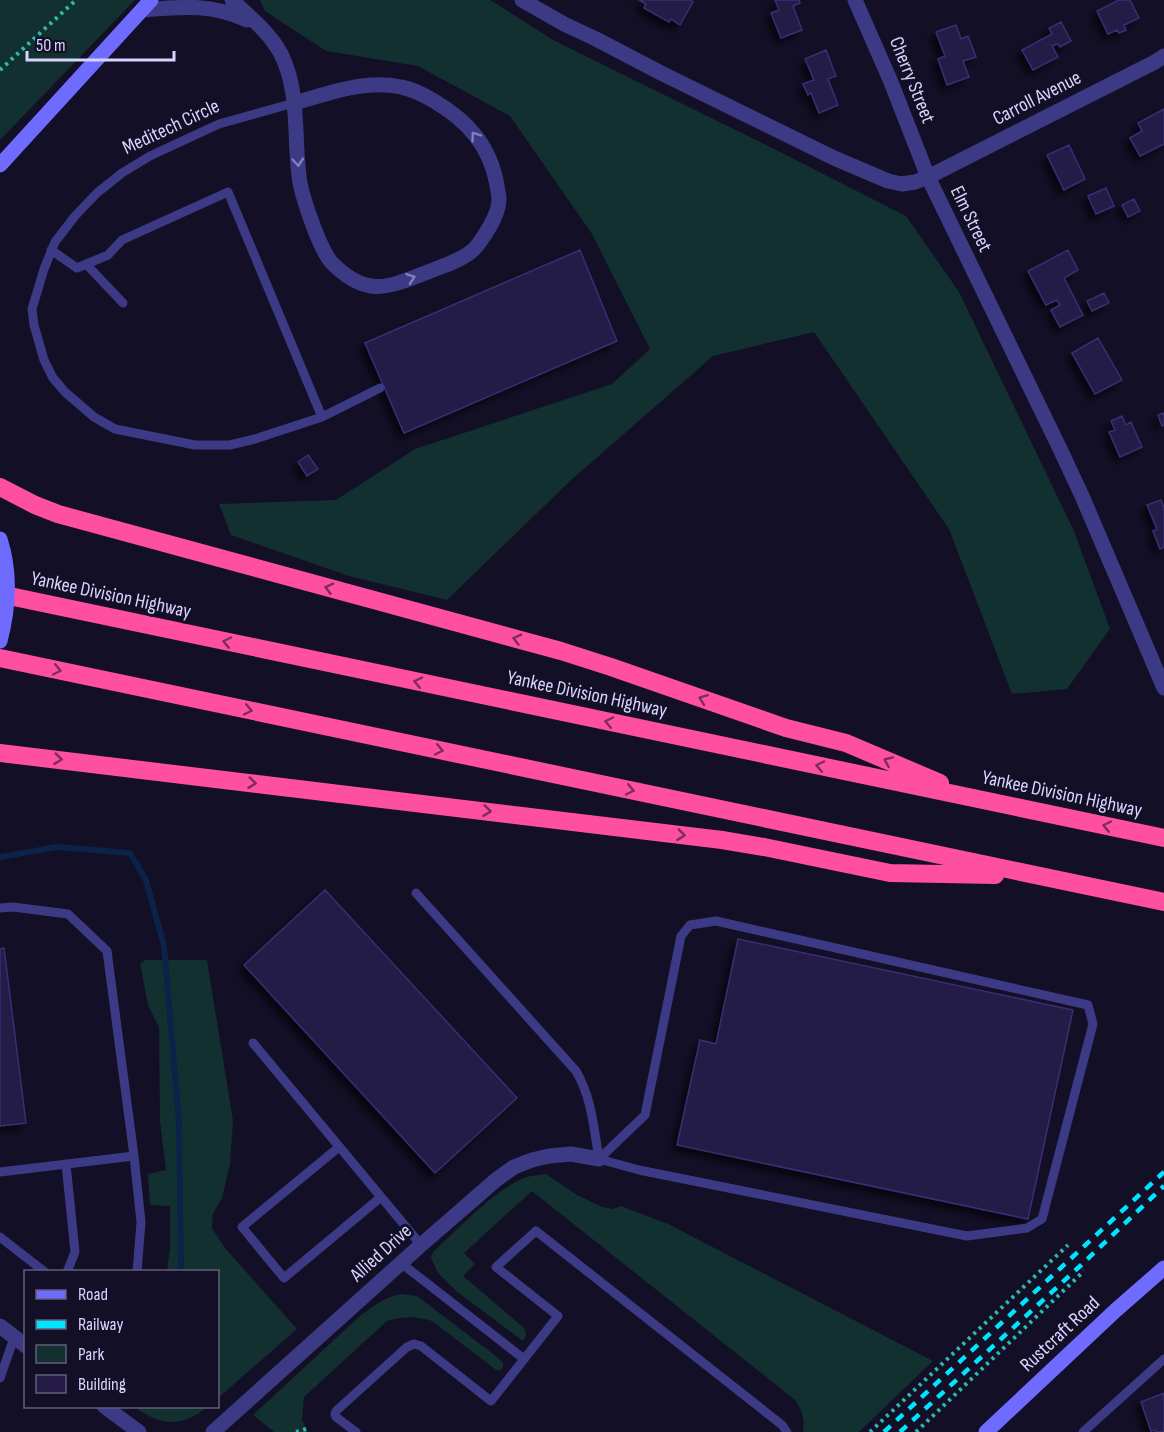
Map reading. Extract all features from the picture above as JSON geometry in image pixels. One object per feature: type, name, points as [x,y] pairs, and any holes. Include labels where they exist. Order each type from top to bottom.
[{"type":"highway","points":[[0,487],[58,514],[603,664],[766,721],[846,743],[980,800]]},
{"type":"highway","name":"Yankee Division Highway","points":[[0,594],[1164,838]]},
{"type":"highway","points":[[0,658],[1164,902]]},
{"type":"highway","points":[[0,753],[703,838],[764,847],[890,873],[1038,876]]},
{"type":"main road","points":[[0,165],[146,5]]},
{"type":"main road","points":[[0,539],[8,577],[8,589],[5,622],[0,642]]},
{"type":"main road","name":"Rustcraft Road","points":[[995,1429],[1116,1310],[1164,1268]]},
{"type":"street","name":"Meditech Circle","points":[[232,0],[271,39],[281,53],[288,72],[294,104],[300,183],[323,248],[332,262],[356,280],[371,286],[384,286],[459,259],[474,250],[493,224],[499,199],[494,172],[485,148],[468,126],[447,109],[422,94],[400,87],[367,84],[294,104]]},
{"type":"street","name":"Elm Street","points":[[522,0],[564,24],[834,158],[888,181],[902,184],[928,177],[1070,469],[1164,688]]},
{"type":"street","name":"Cherry Street","points":[[855,0],[891,81],[928,177]]},
{"type":"street","name":"Meditech Circle","points":[[146,5],[193,7],[227,12],[258,25]]},
{"type":"street","name":"Carroll Avenue","points":[[928,177],[1164,56]]},
{"type":"street","name":"Allied Drive","points":[[213,1432],[497,1179],[514,1167],[549,1156],[571,1154],[599,1159]]},
{"type":"street","points":[[0,1326],[20,1342]]},
{"type":"street","points":[[105,1408],[139,1432]]},
{"type":"lane","name":"Meditech Circle","points":[[294,104],[219,124],[150,156],[122,173],[75,216],[51,250],[32,309],[44,360],[53,378],[65,392],[94,417],[115,429],[195,445],[230,445],[255,439],[322,417],[380,388]]},
{"type":"lane","points":[[51,250],[77,268],[108,255],[122,240],[228,192],[322,417]]},
{"type":"lane","points":[[86,264],[123,303]]},
{"type":"lane","points":[[416,893],[576,1071],[588,1097],[599,1159]]},
{"type":"lane","points":[[0,908],[13,907],[68,914],[107,951],[141,1222],[137,1270]]},
{"type":"lane","points":[[716,921],[1088,1005],[1093,1024],[1042,1219],[1027,1228],[967,1236],[639,1170],[599,1159],[645,1115],[681,936],[690,926],[716,921]]},
{"type":"lane","points":[[253,1043],[421,1245]]},
{"type":"lane","points":[[339,1146],[242,1227],[285,1278],[381,1197]]},
{"type":"lane","points":[[0,1172],[134,1156]]},
{"type":"lane","points":[[66,1164],[75,1252],[68,1270]]},
{"type":"lane","points":[[356,1432],[334,1414],[407,1347],[414,1344],[421,1346],[491,1401],[558,1316],[496,1267],[536,1231],[782,1425],[787,1432]]},
{"type":"lane","points":[[0,1237],[42,1270]]},
{"type":"lane","points":[[401,1263],[524,1359]]},
{"type":"lane","points":[[0,1378],[20,1342]]},
{"type":"lane","points":[[1083,1432],[1164,1359]]},
{"type":"path","points":[[0,70],[76,0]]},
{"type":"path","points":[[870,1432],[1068,1245]]},
{"type":"path","points":[[916,1432],[1084,1271]]},
{"type":"path","points":[[296,1432],[306,1429]]},
{"type":"green space","points":[[0,0],[135,0],[0,140]]},
{"type":"green space","points":[[260,0],[490,0],[555,41],[906,216],[959,292],[1074,531],[1110,629],[1067,689],[1012,694],[949,529],[814,332],[713,356],[570,481],[447,600],[349,576],[231,535],[219,504],[336,500],[415,449],[612,384],[650,349],[592,234],[510,116],[418,66],[326,51],[265,11]]},
{"type":"green space","points":[[146,960],[207,960],[233,1121],[230,1164],[222,1198],[213,1214],[212,1228],[225,1248],[297,1329],[219,1397],[219,1270],[167,1270],[170,1248],[170,1206],[150,1205],[148,1174],[166,1170],[160,1121],[159,1027],[148,1005],[140,963]]},
{"type":"green space","points":[[546,1174],[577,1195],[602,1207],[613,1209],[621,1206],[668,1224],[933,1361],[859,1432],[803,1432],[802,1415],[795,1400],[532,1191],[464,1253],[475,1264],[463,1276],[524,1328],[526,1334],[523,1341],[456,1291],[438,1273],[431,1258],[433,1252],[490,1199],[515,1182],[527,1177]]},
{"type":"green space","points":[[401,1294],[417,1296],[497,1357],[503,1363],[503,1368],[496,1370],[432,1321],[415,1317],[399,1318],[387,1321],[304,1397],[302,1420],[308,1432],[274,1432],[253,1415],[361,1315],[375,1305]]},
{"type":"green space","points":[[136,1408],[206,1408],[189,1419],[171,1422],[153,1418]]},
{"type":"building","points":[[639,0],[690,0],[693,2],[680,25],[671,19],[669,22],[644,8],[646,4]]},
{"type":"building","points":[[775,0],[799,0],[800,3],[793,6],[802,30],[781,38],[771,13],[779,10]]},
{"type":"building","points":[[1119,0],[1130,0],[1139,18],[1124,25],[1126,30],[1119,33],[1117,30],[1108,34],[1097,11]]},
{"type":"building","points":[[1061,22],[1071,41],[1060,47],[1058,44],[1052,46],[1058,57],[1033,70],[1022,50],[1052,34],[1049,28]]},
{"type":"building","points":[[956,25],[961,39],[968,36],[976,57],[963,61],[969,77],[947,85],[938,59],[945,56],[936,32]]},
{"type":"building","points":[[826,50],[836,76],[828,79],[838,105],[819,113],[811,93],[808,95],[803,84],[814,80],[805,59]]},
{"type":"building","points":[[1164,109],[1164,144],[1140,156],[1130,138],[1142,131],[1138,123]]},
{"type":"building","points":[[1069,145],[1085,179],[1064,190],[1047,155]]},
{"type":"building","points":[[1106,188],[1114,206],[1096,214],[1088,196]]},
{"type":"building","points":[[1134,199],[1140,211],[1128,217],[1122,205]]},
{"type":"building","points":[[580,250],[617,341],[404,433],[365,343]]},
{"type":"building","points":[[1068,250],[1078,270],[1064,278],[1083,315],[1060,327],[1051,310],[1060,305],[1057,300],[1046,305],[1028,271]]},
{"type":"building","points":[[1104,293],[1109,303],[1092,311],[1087,301]]},
{"type":"building","points":[[1098,338],[1122,380],[1095,394],[1072,353]]},
{"type":"building","points":[[1164,413],[1164,425],[1162,426],[1158,415]]},
{"type":"building","points":[[1122,416],[1126,425],[1131,422],[1142,447],[1120,457],[1109,432],[1115,430],[1111,421]]},
{"type":"building","points":[[308,455],[318,469],[307,476],[298,462]]},
{"type":"building","points":[[1161,500],[1164,508],[1164,547],[1160,549],[1153,531],[1157,529],[1147,505]]},
{"type":"building","points":[[325,890],[517,1098],[435,1173],[244,965]]},
{"type":"building","points":[[738,939],[1073,1010],[1028,1219],[677,1145],[700,1040],[716,1044]]},
{"type":"building","points":[[4,948],[26,1123],[0,1126],[0,949]]},
{"type":"building","points":[[1164,1393],[1164,1432],[1151,1431],[1141,1402]]},
{"type":"waterway","points":[[0,857],[57,847],[130,853],[146,880],[164,946],[179,1122],[181,1270]]},
{"type":"railway","points":[[884,1432],[1164,1172]]},
{"type":"railway","points":[[900,1432],[1164,1186]]}]
